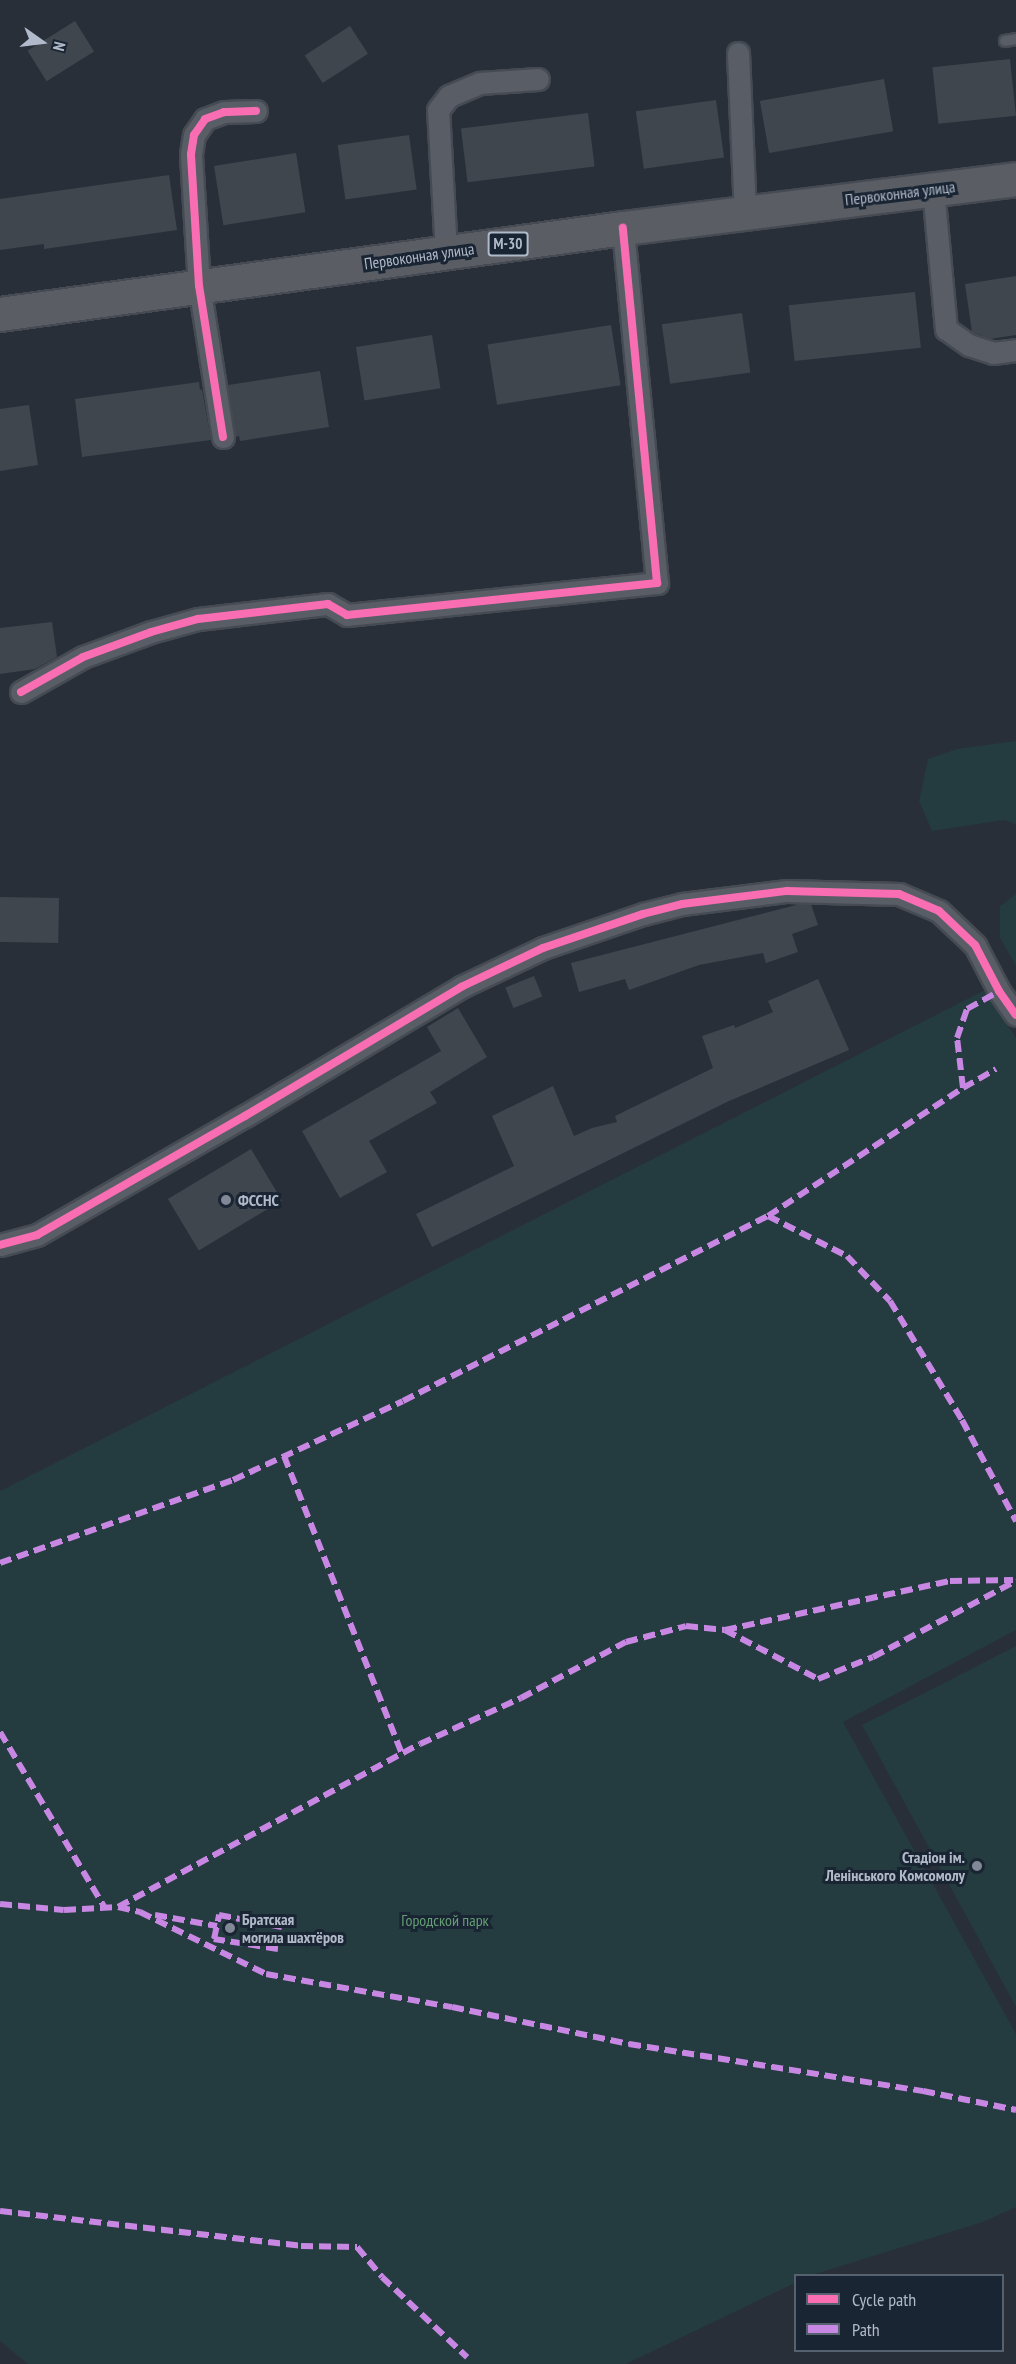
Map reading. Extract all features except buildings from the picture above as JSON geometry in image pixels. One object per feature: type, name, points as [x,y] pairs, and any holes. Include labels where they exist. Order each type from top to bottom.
[{"type":"highway","name":"Первоконная улица","points":[[0,314],[623,228],[1016,179]]},
{"type":"street","points":[[738,52],[745,213]]},
{"type":"street","points":[[446,252],[438,110],[449,96],[480,83],[538,79]]},
{"type":"street","points":[[223,437],[199,286],[191,154],[194,135],[205,119],[224,112],[256,111]]},
{"type":"street","points":[[933,189],[946,329],[969,345],[993,353],[1016,350]]},
{"type":"street","points":[[21,692],[83,657],[152,632],[198,619],[328,604],[347,615],[657,583],[623,228]]},
{"type":"street","points":[[0,1245],[37,1235],[245,1116],[461,987],[543,948],[643,914],[682,904],[787,891],[899,894],[939,911],[975,945],[999,991],[1016,1015]]},
{"type":"green space","points":[[1016,741],[1016,824],[1004,820],[932,831],[919,801],[928,759],[957,749]]},
{"type":"green space","points":[[1016,894],[1016,966],[1000,938],[1000,906]]},
{"type":"green space","name":"Городской парк","points":[[985,990],[1016,1038],[1016,1630],[843,1722],[1016,2034],[1016,2207],[983,2222],[815,2274],[794,2274],[794,2283],[626,2364],[28,2364],[0,2341],[0,1491]]},
{"type":"green space","name":"Стадіон ім. Ленінського Комсомолу","points":[[1016,1646],[1016,2007],[862,1725]]},
{"type":"marked path","points":[[0,1563],[233,1480],[403,1401],[768,1216],[963,1088],[957,1038],[967,1009],[999,991]]},
{"type":"marked path","points":[[963,1088],[996,1069]]},
{"type":"marked path","points":[[768,1216],[847,1256],[890,1301],[962,1420],[1016,1521]]},
{"type":"marked path","points":[[284,1456],[402,1754]]},
{"type":"marked path","points":[[725,1630],[950,1581],[1013,1580]]},
{"type":"marked path","points":[[0,1904],[64,1910],[118,1907],[420,1744],[521,1698],[626,1642],[686,1626],[725,1630],[818,1679],[873,1657],[1016,1581]]},
{"type":"marked path","points":[[0,1732],[105,1908]]},
{"type":"marked path","points":[[118,1907],[140,1912],[266,1974],[452,2007],[629,2044],[923,2091],[1016,2110]]},
{"type":"marked path","points":[[155,1915],[217,1926]]},
{"type":"marked path","points":[[278,1949],[214,1939],[219,1915],[282,1927]]},
{"type":"marked path","points":[[0,2211],[301,2246],[357,2247],[382,2277],[467,2357]]},
{"type":"cycle path","points":[[223,437],[199,286],[191,154],[194,135],[205,119],[224,112],[256,111]]},
{"type":"cycle path","points":[[21,692],[83,657],[151,632],[198,619],[328,604],[347,615],[657,583],[623,228]]},
{"type":"cycle path","points":[[0,1245],[37,1235],[245,1116],[461,987],[543,948],[643,914],[682,904],[787,891],[899,894],[939,911],[975,945],[999,991],[1016,1015]]},
{"type":"place","name":"ФССНС","points":[[226,1200]]},
{"type":"place","name":"Стадіон ім. Ленінського Комсомолу","points":[[977,1866]]},
{"type":"place","name":"Братская могила шахтёров","points":[[230,1928]]}]
